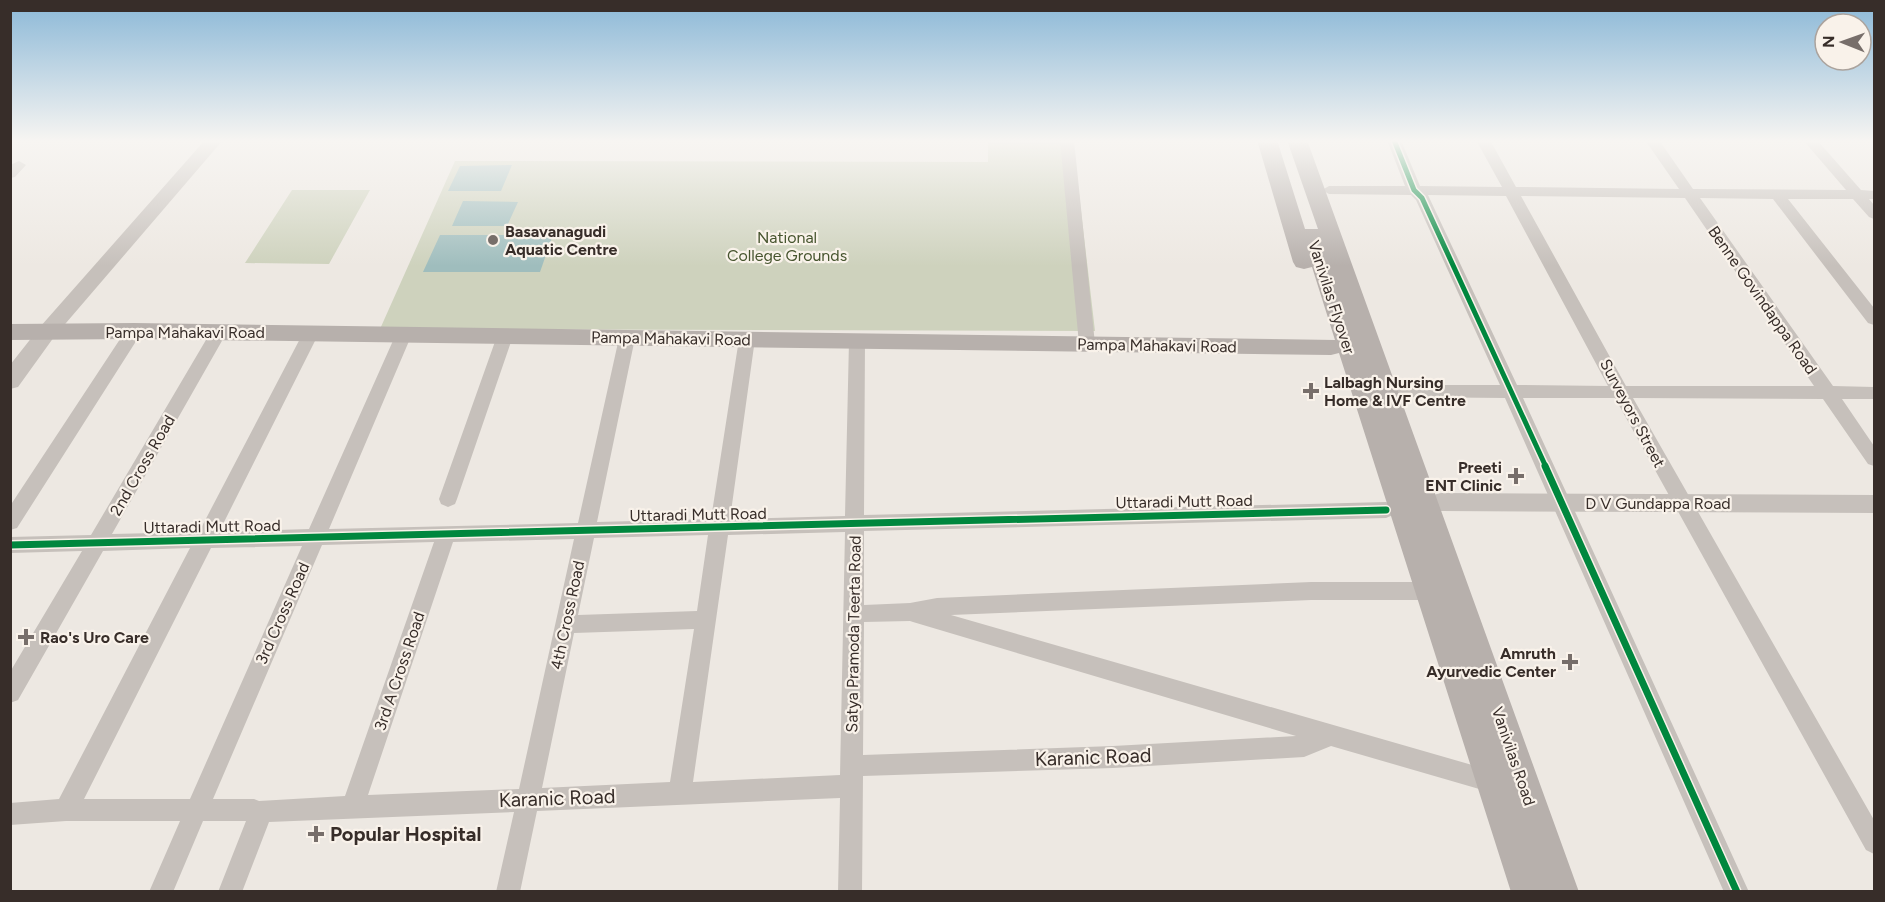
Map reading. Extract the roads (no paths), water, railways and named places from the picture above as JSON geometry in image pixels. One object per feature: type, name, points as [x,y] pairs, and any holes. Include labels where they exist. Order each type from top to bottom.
[{"type":"main road","points":[[1284,182],[1348,342]]},
{"type":"main road","name":"Vanivilas Flyover","points":[[1294,182],[1348,342],[1417,513]]},
{"type":"main road","name":"Vanivilas Flyover","points":[[1308,182],[1348,342]]},
{"type":"main road","points":[[1326,182],[1400,391],[1417,513]]},
{"type":"main road","name":"Pampa Mahakavi Road","points":[[10,332],[404,334],[1087,344],[1348,342]]},
{"type":"main road","name":"Vanivilas Road","points":[[1417,513],[1430,591],[1528,891]]},
{"type":"main road","name":"Vanivilas Road","points":[[1417,513],[1562,891]]},
{"type":"street","points":[[10,381],[47,332],[177,182]]},
{"type":"street","points":[[1071,182],[1087,344]]},
{"type":"street","points":[[1411,182],[1414,190],[1422,198],[1513,393],[1560,503],[1737,891]]},
{"type":"street","name":"Surveyors Street","points":[[1506,182],[1681,503],[1875,842]]},
{"type":"street","name":"Benne Govindappa Road","points":[[1681,182],[1875,459]]},
{"type":"street","points":[[1846,182],[1875,214]]},
{"type":"street","points":[[1329,190],[1875,195]]},
{"type":"street","points":[[1776,193],[1875,319]]},
{"type":"street","points":[[10,522],[134,331]]},
{"type":"street","name":"2nd Cross Road","points":[[10,693],[219,332]]},
{"type":"street","points":[[66,810],[311,333]]},
{"type":"street","name":"3rd Cross Road","points":[[161,891],[404,334]]},
{"type":"street","points":[[448,500],[505,336]]},
{"type":"street","name":"4th Cross Road","points":[[508,891],[627,338]]},
{"type":"street","points":[[680,793],[747,339]]},
{"type":"street","name":"Satya Pramoda Teerta Road","points":[[850,891],[857,341]]},
{"type":"street","points":[[1400,391],[1875,393]]},
{"type":"street","name":"D V Gundappa Road","points":[[1417,513],[1560,503],[1875,504]]},
{"type":"street","name":"Uttaradi Mutt Road","points":[[10,545],[855,523],[1417,513]]},
{"type":"street","name":"3rd A Cross Road","points":[[352,808],[446,534]]},
{"type":"street","points":[[854,614],[910,612],[937,607],[1311,591],[1430,591]]},
{"type":"street","points":[[910,612],[1493,782]]},
{"type":"street","points":[[565,624],[706,620]]},
{"type":"street","name":"Karanic Road","points":[[10,814],[66,810],[258,811],[680,793],[852,776],[1113,757],[1293,747],[1304,746],[1332,736]]},
{"type":"street","points":[[230,891],[258,811]]},
{"type":"water","points":[[452,182],[505,182],[501,191],[448,191]]},
{"type":"water","points":[[463,201],[518,202],[507,226],[452,226]]},
{"type":"water","points":[[440,235],[553,235],[540,272],[423,272]]},
{"type":"place","name":"Basavanagudi Aquatic Centre","points":[[493,240]]},
{"type":"place","name":"Lalbagh Nursing Home & IVF Centre","points":[[1311,391]]},
{"type":"place","name":"Preeti ENT Clinic","points":[[1516,476]]},
{"type":"place","name":"Rao's Uro Care","points":[[26,637]]},
{"type":"place","name":"Amruth Ayurvedic Center","points":[[1570,662]]},
{"type":"place","name":"Popular Hospital","points":[[316,834]]},
{"type":"park label","name":"National College Grounds","points":[[787,246]]}]
